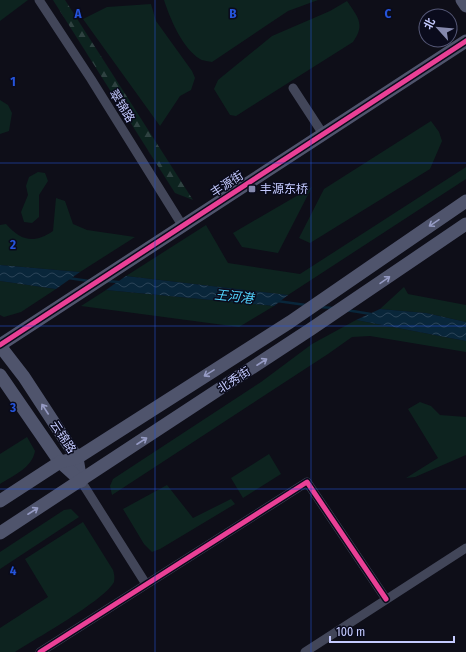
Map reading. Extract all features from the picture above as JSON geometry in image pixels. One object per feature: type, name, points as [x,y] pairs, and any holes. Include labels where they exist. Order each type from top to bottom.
[{"type":"main road","points":[[462,0],[466,6]]},
{"type":"main road","name":"丰源街","points":[[0,346],[182,225],[466,40]]},
{"type":"main road","name":"北秀街","points":[[0,501],[60,462],[77,458],[290,322],[300,313],[466,201]]},
{"type":"main road","name":"北秀街","points":[[0,532],[81,481],[352,302],[466,224]]},
{"type":"main road","name":"云锦路","points":[[0,346],[24,377],[77,458],[81,481]]},
{"type":"main road","name":"云锦路","points":[[0,375],[60,462],[81,481]]},
{"type":"street","name":"翠锦路","points":[[40,0],[92,78],[182,225]]},
{"type":"street","points":[[292,88],[323,134]]},
{"type":"street","points":[[81,481],[146,584]]},
{"type":"street","points":[[40,652],[307,482],[386,599]]},
{"type":"street","points":[[305,652],[466,548]]},
{"type":"green space","points":[[0,0],[28,0],[0,21]]},
{"type":"green space","points":[[53,0],[65,0],[193,200],[175,193]]},
{"type":"green space","points":[[164,0],[318,0],[288,11],[212,62],[200,59],[188,48],[178,33]]},
{"type":"green space","points":[[347,1],[359,20],[359,30],[353,42],[236,116],[230,115],[214,89],[218,80],[272,36],[330,11]]},
{"type":"green space","points":[[151,4],[156,21],[192,71],[195,78],[191,90],[180,96],[160,126],[83,19],[107,7]]},
{"type":"green space","points":[[0,100],[8,105],[12,113],[9,131],[0,134]]},
{"type":"green space","points":[[431,121],[439,132],[442,141],[430,169],[310,243],[299,238],[324,189]]},
{"type":"green space","points":[[466,167],[466,179],[288,295],[126,276],[206,225],[228,263],[300,274]]},
{"type":"green space","points":[[38,172],[45,173],[48,181],[39,195],[39,217],[32,223],[24,222],[21,212],[28,195],[26,186],[29,177]]},
{"type":"green space","points":[[312,187],[278,253],[242,247],[233,233]]},
{"type":"green space","points":[[56,198],[65,201],[73,224],[87,230],[135,237],[80,272],[0,265],[0,225],[6,224],[17,234],[28,239],[40,238],[53,231]]},
{"type":"green space","points":[[0,281],[56,289],[21,312],[4,317],[0,315]]},
{"type":"green space","points":[[404,287],[408,294],[466,305],[466,322],[426,313],[380,309]]},
{"type":"green space","points":[[106,290],[274,306],[239,327],[81,306]]},
{"type":"green space","points":[[356,320],[466,341],[466,352],[370,336],[352,337],[112,495],[110,486],[113,479],[261,382],[312,344]]},
{"type":"green space","points":[[420,402],[431,406],[440,415],[466,417],[466,455],[415,477],[406,478],[438,458],[408,409]]},
{"type":"green space","points":[[27,437],[35,451],[33,457],[26,467],[0,484],[0,454]]},
{"type":"green space","points":[[269,454],[281,474],[243,498],[231,478]]},
{"type":"green space","points":[[167,485],[193,518],[231,499],[235,504],[160,549],[152,552],[144,544],[123,509]]},
{"type":"green space","points":[[71,509],[79,517],[0,569],[0,552],[64,510]]},
{"type":"green space","points":[[83,522],[113,570],[114,582],[98,599],[53,629],[15,652],[0,652],[0,628],[48,597],[25,559]]},
{"type":"water","points":[[0,265],[80,272],[56,289],[0,281]]},
{"type":"water","points":[[126,276],[288,295],[274,306],[106,290]]},
{"type":"water","points":[[380,309],[426,313],[466,322],[466,341],[356,320]]},
{"type":"waterway","name":"王河港","points":[[68,278],[89,281]]},
{"type":"waterway","name":"王河港","points":[[106,281],[119,282]]},
{"type":"waterway","name":"王河港","points":[[277,301],[306,305]]},
{"type":"waterway","name":"王河港","points":[[320,307],[333,308]]},
{"type":"waterway","name":"王河港","points":[[346,310],[371,314]]},
{"type":"cycle path","points":[[0,345],[466,41]]},
{"type":"cycle path","points":[[40,652],[307,482],[386,599]]},
{"type":"place","name":"丰源东桥","points":[[252,189]]}]
